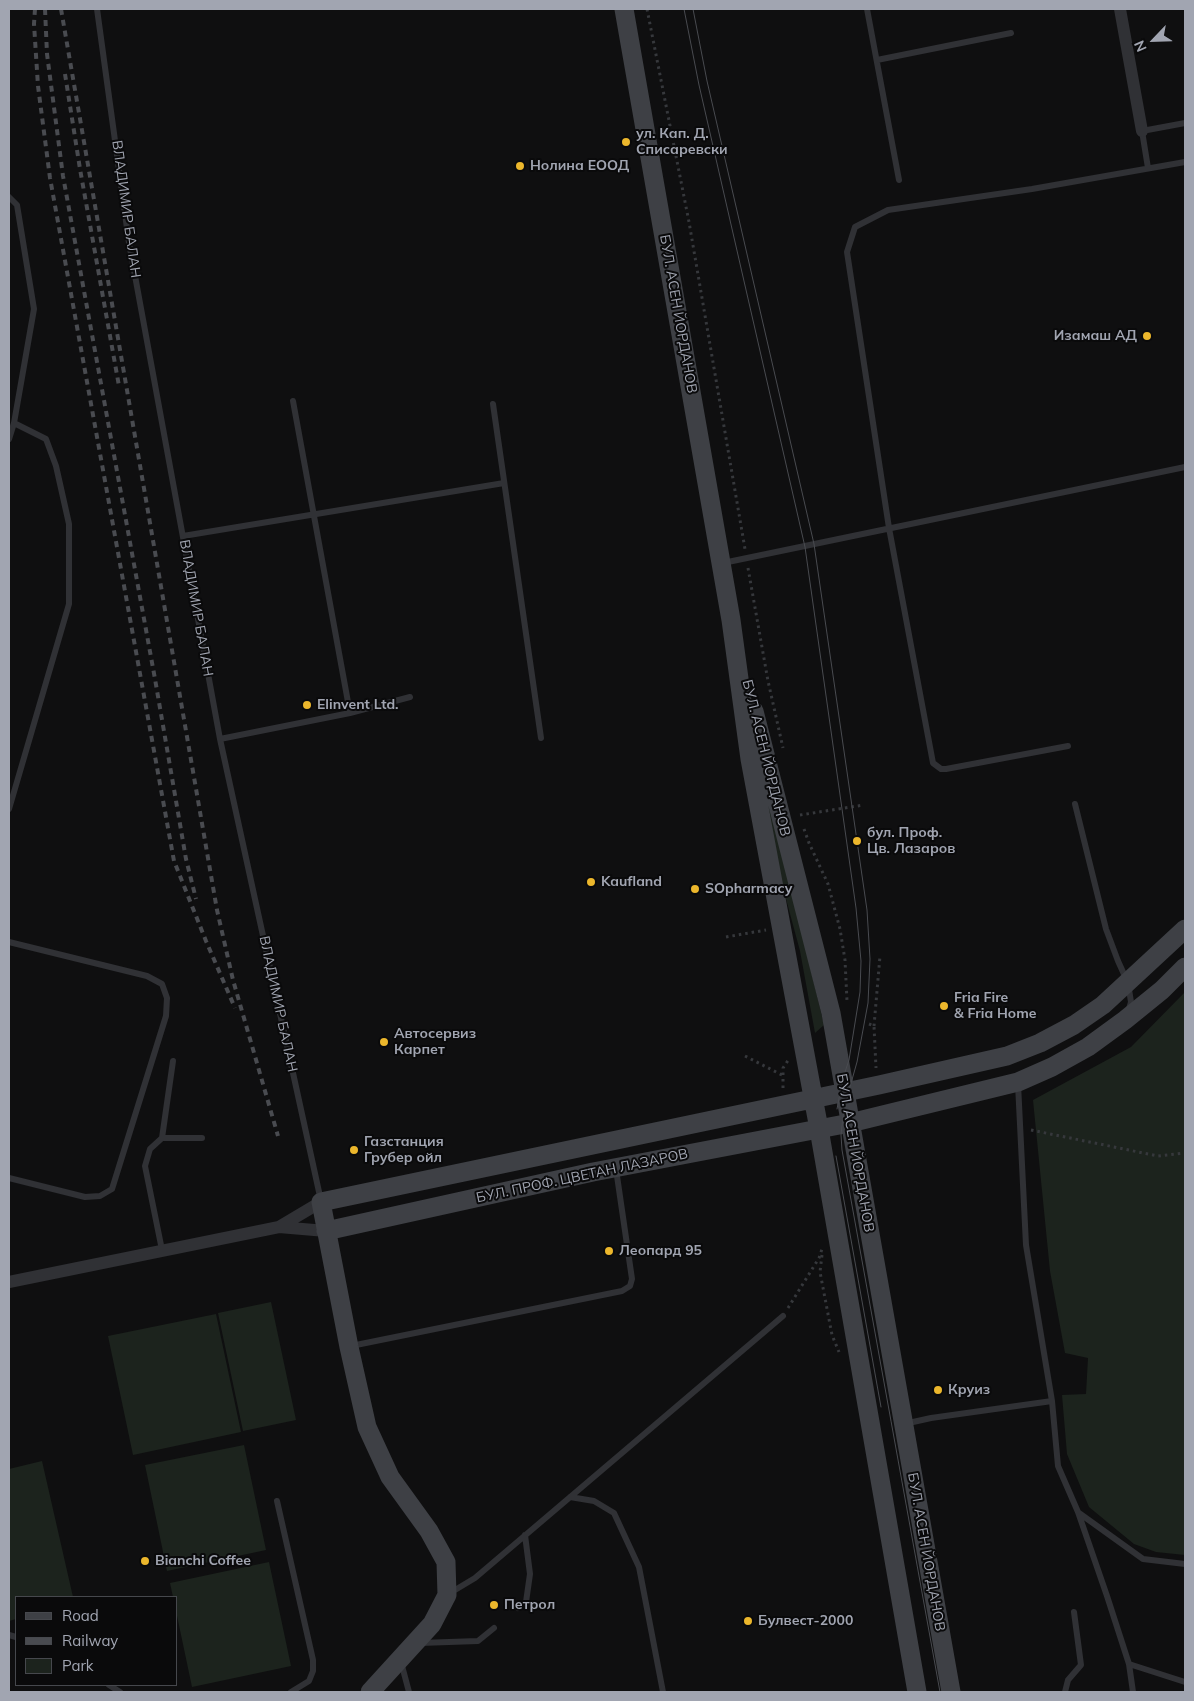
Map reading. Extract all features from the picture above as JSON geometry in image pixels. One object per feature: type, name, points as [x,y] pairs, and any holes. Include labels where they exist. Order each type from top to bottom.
[{"type":"main road","name":"БУЛ. АСЕН ЙОРДАНОВ","points":[[624,9],[722,564],[750,759],[814,1099],[917,1692]]},
{"type":"main road","name":"БУЛ. АСЕН ЙОРДАНОВ","points":[[731,620],[831,1013],[951,1692]]},
{"type":"main road","name":"БУЛ. ПРОФ. ЦВЕТАН ЛАЗАРОВ","points":[[321,1202],[884,1084],[1015,1053],[1040,1043],[1074,1025],[1104,1005],[1185,929]]},
{"type":"main road","name":"БУЛ. ПРОФ. ЦВЕТАН ЛАЗАРОВ","points":[[326,1230],[616,1168],[850,1123],[1018,1082],[1088,1048],[1162,990],[1185,967]]},
{"type":"main road","points":[[321,1202],[349,1347],[367,1427],[390,1476],[429,1531],[446,1562],[447,1595],[432,1624],[370,1692]]},
{"type":"street","points":[[1120,9],[1142,131]]},
{"type":"street","points":[[279,1227],[321,1202]]},
{"type":"street","points":[[9,1282],[279,1227],[326,1230]]},
{"type":"lane","name":"ВЛАДИМИР БАЛАН","points":[[98,9],[129,243],[220,739],[321,1202]]},
{"type":"lane","points":[[867,9],[899,180]]},
{"type":"lane","points":[[877,60],[1011,33]]},
{"type":"lane","points":[[1148,168],[1142,131],[1185,124]]},
{"type":"lane","points":[[1068,746],[946,769],[941,769],[933,763],[889,528],[847,252],[855,227],[888,210],[1032,189],[1185,162]]},
{"type":"lane","points":[[9,197],[17,205],[34,309],[14,423],[9,438]]},
{"type":"lane","points":[[293,401],[350,713]]},
{"type":"lane","points":[[493,404],[542,738]]},
{"type":"lane","points":[[9,809],[69,604],[69,524],[56,466],[46,439],[14,423]]},
{"type":"lane","points":[[722,564],[1185,467]]},
{"type":"lane","points":[[183,536],[504,483]]},
{"type":"lane","points":[[220,739],[350,713],[410,697]]},
{"type":"lane","points":[[1075,804],[1106,929],[1128,984],[1131,1002],[1125,1020]]},
{"type":"lane","points":[[9,942],[147,976],[162,984],[167,998],[166,1016],[112,1189],[100,1196],[85,1197],[9,1178]]},
{"type":"lane","points":[[162,1250],[145,1166],[150,1149],[162,1138],[173,1062]]},
{"type":"lane","points":[[1018,1082],[1026,1245],[1052,1401],[1058,1466],[1078,1512],[1107,1596],[1129,1664],[1133,1692]]},
{"type":"lane","points":[[162,1138],[202,1138]]},
{"type":"lane","points":[[349,1347],[622,1291],[630,1286],[632,1279],[616,1168]]},
{"type":"lane","points":[[447,1595],[475,1578],[782,1316]]},
{"type":"lane","points":[[903,1424],[931,1418],[1052,1401]]},
{"type":"lane","points":[[570,1497],[594,1501],[614,1513],[639,1567],[663,1692]]},
{"type":"lane","points":[[277,1501],[313,1660],[313,1671],[309,1681],[291,1692]]},
{"type":"lane","points":[[1078,1512],[1143,1559],[1185,1564]]},
{"type":"lane","points":[[518,1608],[526,1602],[530,1574],[525,1535]]},
{"type":"lane","points":[[1065,1692],[1068,1680],[1081,1665],[1074,1612]]},
{"type":"lane","points":[[414,1643],[478,1642],[494,1628]]},
{"type":"lane","points":[[400,1658],[409,1692]]},
{"type":"lane","points":[[1129,1664],[1185,1682]]},
{"type":"path","points":[[648,9],[689,222],[768,681],[784,753]]},
{"type":"path","points":[[800,815],[864,805]]},
{"type":"path","points":[[798,809],[809,843],[828,884],[843,941],[848,992],[847,1007]]},
{"type":"path","points":[[726,937],[767,930]]},
{"type":"path","points":[[877,1074],[874,1026],[880,956]]},
{"type":"path","points":[[845,960],[851,959]]},
{"type":"path","points":[[869,1024],[874,1026]]},
{"type":"path","points":[[745,1056],[782,1075]]},
{"type":"path","points":[[783,1092],[782,1075],[785,1063],[793,1057]]},
{"type":"path","points":[[1020,1128],[1158,1156],[1185,1153]]},
{"type":"path","points":[[782,1316],[819,1258],[823,1246]]},
{"type":"green space","points":[[762,784],[772,807],[824,1025],[815,1033],[800,951],[778,869]]},
{"type":"green space","points":[[1185,992],[1185,1555],[1156,1552],[1134,1544],[1089,1507],[1067,1454],[1062,1395],[1086,1394],[1088,1358],[1065,1353],[1050,1271],[1033,1100],[1131,1047]]},
{"type":"green space","points":[[271,1302],[296,1420],[243,1431],[218,1313]]},
{"type":"green space","points":[[216,1314],[241,1432],[133,1455],[108,1336]]},
{"type":"green space","points":[[244,1445],[266,1550],[167,1571],[145,1465]]},
{"type":"green space","points":[[42,1461],[73,1596],[15,1596],[15,1619],[9,1621],[9,1469]]},
{"type":"green space","points":[[269,1562],[291,1666],[192,1687],[178,1620],[178,1596],[173,1596],[170,1583]]},
{"type":"tram line","points":[[684,9],[699,85],[805,547],[856,908],[861,961],[860,992],[849,1060],[843,1078],[837,1109]]},
{"type":"tram line","points":[[693,9],[707,81],[814,544],[867,910],[870,959],[868,1003],[857,1062],[844,1108],[841,1135],[842,1150],[940,1692]]},
{"type":"tram line","points":[[836,1156],[881,1407]]},
{"type":"railway","points":[[35,9],[34,24],[38,86],[50,178],[174,861],[235,1008]]},
{"type":"railway","points":[[45,9],[47,54],[63,176],[186,859],[196,899]]},
{"type":"railway","points":[[61,9],[217,910],[233,980],[278,1136]]},
{"type":"railway","points":[[65,74],[119,386]]},
{"type":"place","name":"ул. Кап. Д. Списаревски","points":[[626,142]]},
{"type":"place","name":"Нолина ЕООД","points":[[520,166]]},
{"type":"place","name":"Изамаш АД","points":[[1147,336]]},
{"type":"place","name":"Elinvent Ltd.","points":[[307,705]]},
{"type":"place","name":"бул. Проф. Цв. Лазаров","points":[[857,841]]},
{"type":"place","name":"Kaufland","points":[[591,882]]},
{"type":"place","name":"SOpharmacy","points":[[695,889]]},
{"type":"place","name":"Fria Fire & Fria Home","points":[[944,1006]]},
{"type":"place","name":"Автосервиз Карпет","points":[[384,1042]]},
{"type":"place","name":"Газстанция Грубер ойл","points":[[354,1150]]},
{"type":"place","name":"Леопард 95","points":[[609,1251]]},
{"type":"place","name":"Круиз","points":[[938,1390]]},
{"type":"place","name":"Bianchi Coffee","points":[[145,1561]]},
{"type":"place","name":"Петрол","points":[[494,1605]]},
{"type":"place","name":"Булвест-2000","points":[[748,1621]]}]
